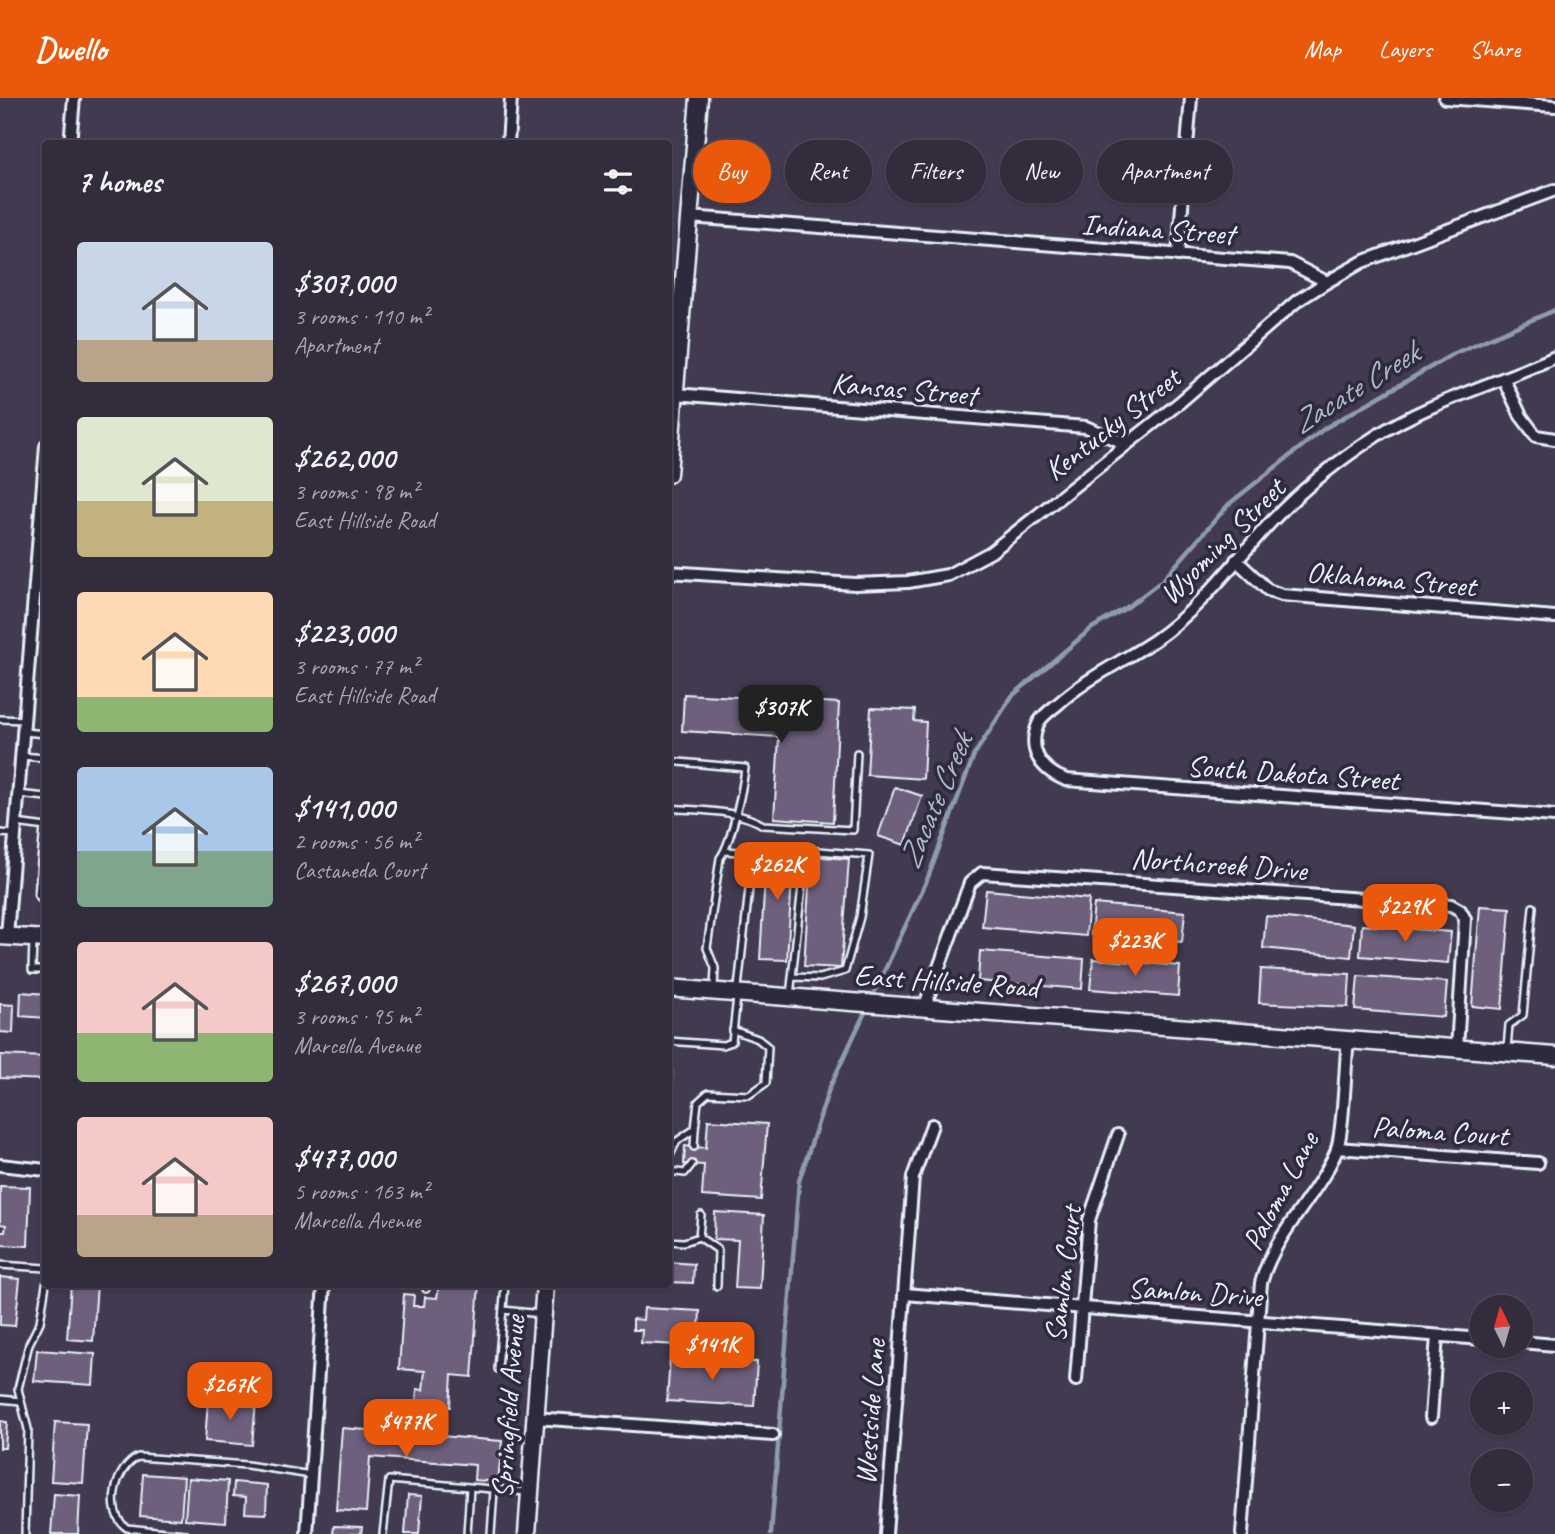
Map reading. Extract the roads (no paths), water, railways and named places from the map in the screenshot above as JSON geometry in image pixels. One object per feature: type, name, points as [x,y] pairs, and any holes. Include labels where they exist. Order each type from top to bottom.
[{"type":"street","points":[[70,140],[74,98]]},
{"type":"street","points":[[508,140],[511,98]]},
{"type":"street","points":[[672,428],[699,98]]},
{"type":"street","points":[[1178,255],[1191,98]]},
{"type":"street","points":[[1445,98],[1555,106]]},
{"type":"street","name":"Kentucky Street","points":[[672,572],[855,584],[908,582],[948,575],[991,552],[1179,403],[1297,301],[1326,282],[1362,262],[1555,190]]},
{"type":"street","name":"Indiana Street","points":[[689,217],[1290,263],[1326,282]]},
{"type":"street","name":"Wyoming Street","points":[[1037,757],[1035,740],[1040,721],[1079,685],[1154,640],[1189,613],[1273,520],[1375,437],[1422,410],[1504,380],[1555,357]]},
{"type":"street","points":[[1504,380],[1521,416],[1536,436],[1555,439]]},
{"type":"street","name":"Kansas Street","points":[[675,394],[1086,426],[1126,444]]},
{"type":"street","points":[[39,939],[4,936],[42,523]]},
{"type":"street","name":"Oklahoma Street","points":[[1236,560],[1268,590],[1282,595],[1555,617]]},
{"type":"street","name":"South Dakota Street","points":[[1037,757],[1047,773],[1103,785],[1555,816]]},
{"type":"street","name":"Northcreek Drive","points":[[924,1008],[970,883],[982,873],[1451,905],[1460,910],[1465,919],[1457,1049]]},
{"type":"street","name":"East Hillside Road","points":[[672,988],[1555,1056]]},
{"type":"street","name":"Paloma Lane","points":[[1242,1534],[1261,1283],[1268,1258],[1337,1148],[1348,1039]]},
{"type":"street","name":"Westside Lane","points":[[886,1534],[912,1177],[932,1125]]},
{"type":"street","name":"Samlon Court","points":[[1076,1380],[1089,1220],[1118,1135]]},
{"type":"street","name":"Paloma Court","points":[[1337,1148],[1538,1163]]},
{"type":"street","points":[[0,1165],[42,1170]]},
{"type":"street","points":[[307,1534],[324,1288]]},
{"type":"street","name":"Springfield Avenue","points":[[527,1534],[545,1288]]},
{"type":"street","name":"Samlon Drive","points":[[904,1294],[1470,1338]]},
{"type":"street","points":[[1430,1416],[1437,1336]]},
{"type":"street","points":[[1533,1343],[1555,1345]]},
{"type":"street","points":[[535,1418],[773,1435]]},
{"type":"lane","points":[[0,719],[42,733]]},
{"type":"lane","points":[[672,808],[751,818],[763,825],[853,830],[858,753]]},
{"type":"lane","points":[[21,757],[42,758]]},
{"type":"lane","points":[[672,761],[745,768],[742,801],[734,815],[725,851],[720,858],[707,948],[715,968],[714,991]]},
{"type":"lane","points":[[18,794],[42,797]]},
{"type":"lane","points":[[0,833],[42,827]]},
{"type":"lane","points":[[790,997],[806,850],[869,855],[860,917],[845,971],[820,978],[794,977]]},
{"type":"lane","points":[[672,1041],[723,1045],[732,1042],[752,853],[725,851]]},
{"type":"lane","points":[[42,856],[38,895],[42,900]]},
{"type":"lane","points":[[1507,1052],[1508,1024],[1523,1015],[1533,907]]},
{"type":"lane","points":[[39,939],[32,970],[42,970]]},
{"type":"lane","points":[[694,1147],[698,1102],[708,1093],[749,1095],[766,1083],[768,1047],[758,1039],[733,1030]]},
{"type":"lane","points":[[672,1151],[677,1141],[695,1129]]},
{"type":"lane","points":[[672,1171],[685,1173],[692,1164]]},
{"type":"lane","points":[[699,1237],[701,1215]]},
{"type":"lane","points":[[672,1241],[684,1242],[699,1237]]},
{"type":"lane","points":[[699,1237],[718,1250],[717,1286]]},
{"type":"lane","points":[[0,1265],[42,1268]]},
{"type":"lane","points":[[25,1534],[28,1429],[18,1390],[22,1367],[40,1322],[45,1288]]},
{"type":"lane","points":[[498,1369],[505,1288]]},
{"type":"lane","points":[[503,1310],[543,1314]]},
{"type":"lane","points":[[0,1399],[20,1401]]},
{"type":"lane","points":[[185,1534],[127,1528],[119,1523],[114,1513],[119,1474],[126,1462],[138,1457],[247,1465],[311,1475]]},
{"type":"lane","points":[[383,1534],[388,1480],[530,1492]]},
{"type":"lane","points":[[467,1534],[470,1488]]},
{"type":"lane","points":[[491,1534],[494,1490]]},
{"type":"waterway","name":"Zacate Creek","points":[[771,1534],[799,1181],[829,1089],[927,880],[974,755],[1012,696],[1092,628],[1129,606],[1163,580],[1229,504],[1325,428],[1455,353],[1555,310]]}]
